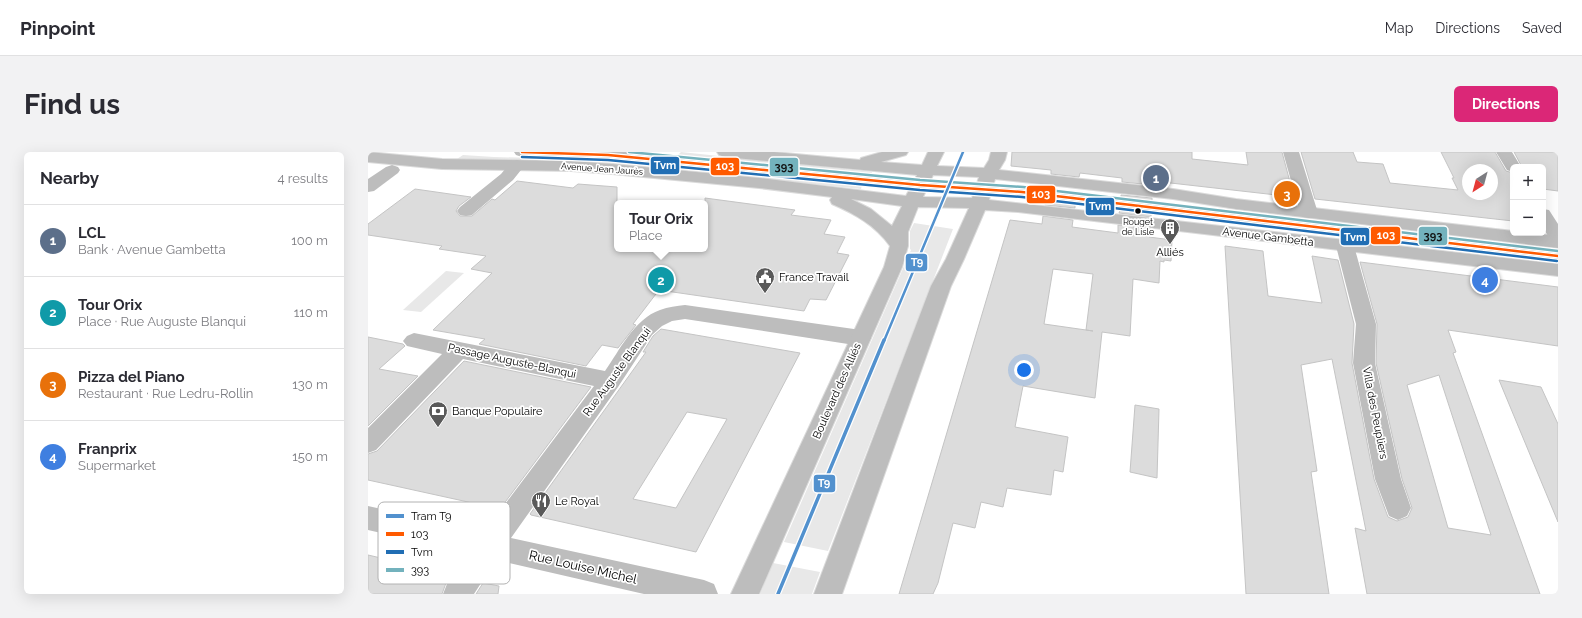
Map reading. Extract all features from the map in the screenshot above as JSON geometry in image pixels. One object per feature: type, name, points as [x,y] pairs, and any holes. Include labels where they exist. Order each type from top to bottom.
[{"type":"main road","points":[[725,152],[912,170],[956,170],[984,189],[1173,194],[1236,204],[1558,242]]},
{"type":"main road","points":[[850,165],[900,152]]},
{"type":"main road","name":"Boulevard des Alliés","points":[[745,594],[893,267],[899,246],[899,232],[901,225],[914,202],[920,185],[936,152]]},
{"type":"main road","points":[[828,594],[941,286],[956,259],[999,152]]},
{"type":"main road","points":[[1291,152],[1309,213]]},
{"type":"main road","points":[[1504,152],[1511,164]]},
{"type":"main road","name":"Avenue Jean Jaurès","points":[[368,157],[442,164],[580,153],[615,155],[920,185],[984,189]]},
{"type":"main road","points":[[466,211],[507,177],[519,159]]},
{"type":"main road","name":"Avenue Jean Jaurès","points":[[519,159],[571,166],[751,182],[914,202],[942,201],[984,189]]},
{"type":"main road","points":[[368,187],[392,170]]},
{"type":"main road","name":"Avenue Gambetta","points":[[984,189],[1345,246],[1558,270]]},
{"type":"main road","name":"Avenue Gambetta","points":[[984,189],[1147,206],[1558,256]]},
{"type":"main road","points":[[817,191],[848,204],[874,218],[889,231],[899,246]]},
{"type":"main road","points":[[1546,219],[1558,238]]},
{"type":"main road","name":"Villa des Peupliers","points":[[1345,246],[1366,324],[1364,363],[1388,479],[1398,508]]},
{"type":"main road","name":"Rue Auguste Blanqui","points":[[510,519],[610,382],[636,341],[664,311],[674,313],[685,312],[861,338]]},
{"type":"main road","name":"Passage Auguste-Blanqui","points":[[414,341],[610,382]]},
{"type":"main road","points":[[368,443],[458,350]]},
{"type":"main road","name":"Rue Louise Michel","points":[[368,518],[378,520]]},
{"type":"main road","name":"Rue Louise Michel","points":[[510,550],[704,594]]},
{"type":"main road","name":"Rue Auguste Blanqui","points":[[457,594],[464,584]]},
{"type":"shaded area","points":[[681,152],[872,172],[871,175],[678,155]]},
{"type":"shaded area","points":[[463,155],[574,159],[655,165],[653,167],[577,162],[457,159]]},
{"type":"shaded area","points":[[669,166],[862,185],[861,189],[667,168]]},
{"type":"shaded area","points":[[914,223],[953,229],[828,551],[784,542],[911,250],[910,231]]},
{"type":"shaded area","points":[[446,271],[464,273],[421,312],[403,310]]},
{"type":"shaded area","points":[[773,563],[820,572],[812,594],[760,594]]},
{"type":"building","points":[[1012,152],[1192,152],[1192,159],[1248,165],[1246,152],[1282,152],[1294,197],[1153,181],[1153,185],[1122,182],[1122,178],[1080,173],[1079,177],[1051,174],[1051,170],[1011,166]]},
{"type":"building","points":[[1301,152],[1353,152],[1357,162],[1383,164],[1390,183],[1458,190],[1452,178],[1454,178],[1441,152],[1495,152],[1506,171],[1510,172],[1510,221],[1315,199]]},
{"type":"building","points":[[1514,152],[1558,152],[1558,191],[1546,189],[1546,164],[1520,164]]},
{"type":"building","points":[[517,181],[573,188],[578,184],[617,187],[617,200],[614,200],[614,252],[708,252],[708,200],[705,200],[705,198],[795,210],[791,215],[831,220],[824,234],[845,237],[837,253],[849,255],[826,300],[810,299],[804,311],[659,290],[633,324],[636,325],[618,348],[602,345],[586,366],[479,344],[485,339],[433,330],[492,273],[471,269],[486,256],[439,249],[442,246],[368,235],[368,224],[415,189],[471,197],[459,206],[456,211],[460,216],[472,216],[492,199],[495,200]]},
{"type":"building","points":[[1121,195],[1152,198],[1152,201],[1121,197]]},
{"type":"building","points":[[1046,201],[1075,205],[1075,208],[1045,205]]},
{"type":"building","points":[[1120,210],[1151,214],[1151,217],[1119,213]]},
{"type":"building","points":[[1043,216],[1073,220],[1072,227],[1118,233],[1118,225],[1150,229],[1149,237],[1172,240],[1171,261],[1160,261],[1159,283],[1133,279],[1130,336],[1102,332],[1095,398],[1023,386],[1015,427],[1068,437],[1063,472],[1054,470],[1051,495],[1007,488],[1003,507],[981,502],[975,528],[953,523],[938,583],[933,594],[899,594],[1010,220],[1042,224]],"holes":[[[1053,269],[1093,274],[1086,330],[1044,324]]]},
{"type":"building","points":[[1225,246],[1263,251],[1268,296],[1322,303],[1312,256],[1338,260],[1354,324],[1352,363],[1374,479],[1388,517],[1397,521],[1408,517],[1412,508],[1402,479],[1376,363],[1377,324],[1360,262],[1558,287],[1558,346],[1448,330],[1456,352],[1453,353],[1540,594],[1367,594],[1355,528],[1366,531],[1332,359],[1301,365],[1317,471],[1311,472],[1329,594],[1246,594]],"holes":[[[1439,375],[1491,535],[1448,528],[1407,385]]]},
{"type":"building","points":[[661,329],[800,353],[696,552],[530,514],[646,352],[643,352],[653,336]],"holes":[[[687,412],[727,419],[676,508],[633,499]]]},
{"type":"building","points":[[368,337],[403,344],[405,346],[379,369],[418,376],[368,426]]},
{"type":"building","points":[[464,361],[591,387],[505,502],[468,502],[368,480],[368,454],[377,451]]},
{"type":"building","points":[[1499,380],[1541,387],[1558,424],[1558,522]]},
{"type":"building","points":[[1135,405],[1159,409],[1157,478],[1130,472]]},
{"type":"building","points":[[368,555],[378,557],[378,584],[446,584],[442,594],[368,594]]},
{"type":"building","points":[[482,584],[499,586],[498,594],[476,594]]},
{"type":"tram line","name":"T9","points":[[778,594],[963,152]]},
{"type":"transit line","name":"103","points":[[522,152],[608,155],[920,185],[1022,192],[1558,256]]},
{"type":"transit line","name":"393","points":[[629,152],[920,180],[1023,187],[1558,251]]},
{"type":"transit line","name":"Tvm","points":[[522,157],[608,160],[920,190],[1022,197],[1557,261]]},
{"type":"place","name":"LCL","points":[[1156,178]]},
{"type":"place","name":"Pizza del Piano","points":[[1287,194]]},
{"type":"place","name":"Rouget de Lisle","points":[[1138,211]]},
{"type":"place","name":"Alliés","points":[[1170,245]]},
{"type":"place","name":"Tour Orix","points":[[661,280]]},
{"type":"place","name":"Franprix","points":[[1485,280]]},
{"type":"place","name":"France Travail","points":[[765,294]]},
{"type":"place","name":"Banque Populaire","points":[[438,428]]},
{"type":"place","name":"Le Royal","points":[[541,518]]}]
